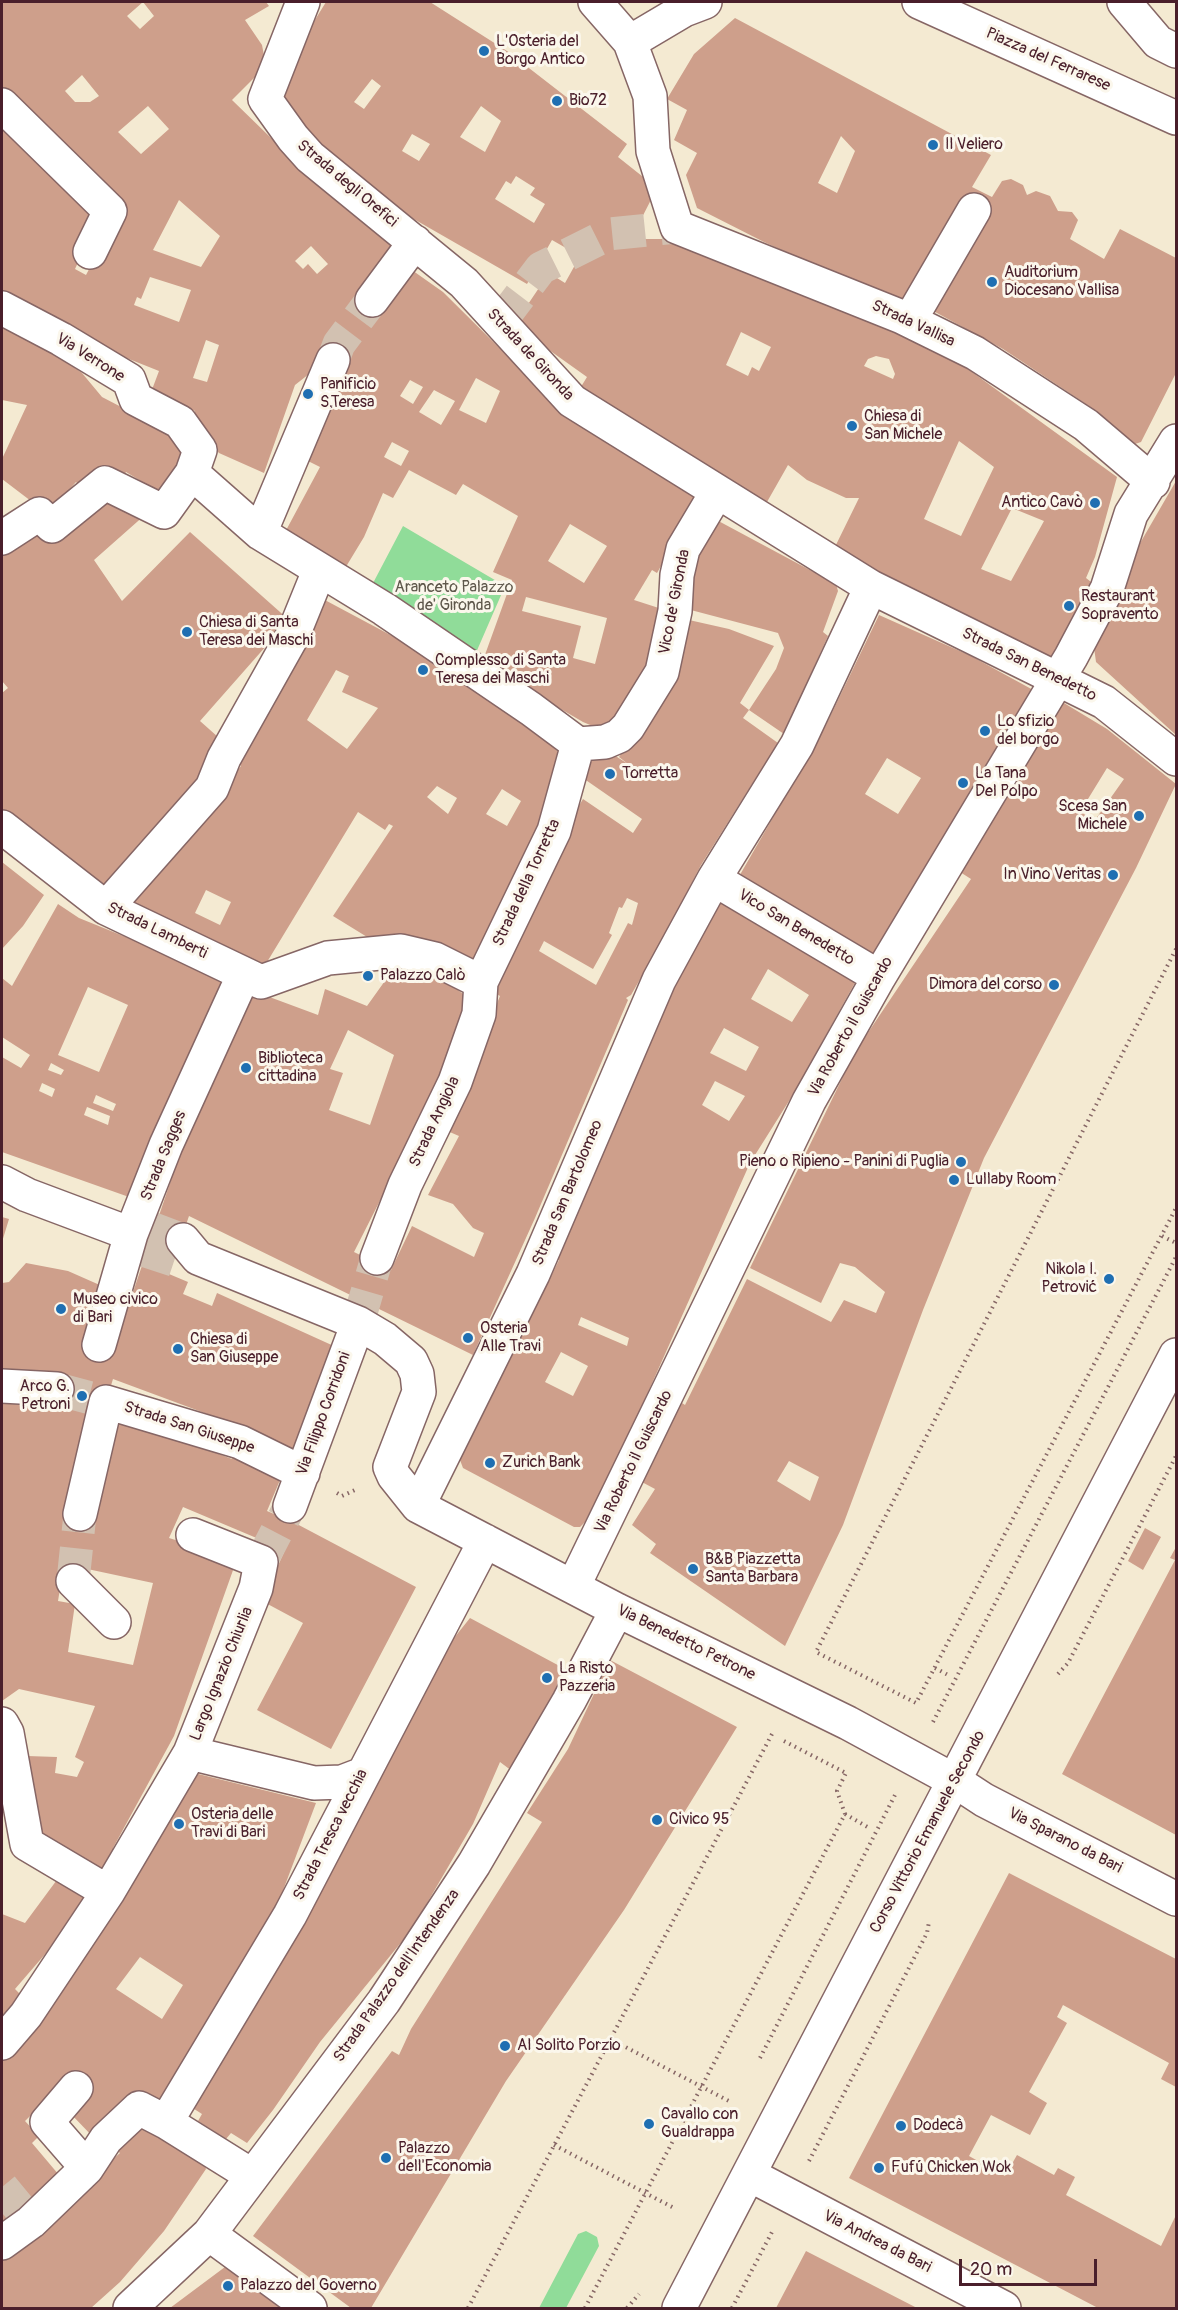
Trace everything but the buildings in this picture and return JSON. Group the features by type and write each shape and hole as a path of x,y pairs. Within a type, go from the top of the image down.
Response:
{"street":[{"path":"595,2 630,42 695,6"},
{"name":"Piazza del Ferrarese","path":"919,2 1176,118"},
{"path":"1124,2 1158,42 1176,51"},
{"name":"Strada degli Orefici","path":"298,14 265,99 292,138 310,157 415,242"},
{"name":"Strada Vallisa","path":"630,42 650,96 653,151 677,227 910,320 975,353 1086,425 1153,482"},
{"path":"2,105 110,211 90,252"},
{"path":"910,320 974,210"},
{"path":"372,300 415,242"},
{"name":"Strada de Gironda","path":"415,242 464,283 572,401 717,492"},
{"name":"Via Verrone","path":"2,308 62,339 129,380 136,399 180,422 200,450 192,473"},
{"path":"260,533 333,360"},
{"path":"1153,482 1176,441"},
{"path":"2,538 39,514 52,526 105,483 164,512 192,473 260,533 384,609 531,709 578,744"},
{"name":"Via Roberto il Guiscardo","path":"573,1587 809,1101 879,977 1058,678 1107,589 1131,514 1153,482"},
{"name":"Strada San Benedetto","path":"717,492 871,587 1104,702 1176,759"},
{"name":"Vico de' Gironda","path":"578,744 605,742 619,736 628,727 662,672 675,611 677,575 683,549 717,492"},
{"path":"106,908 212,788 224,758 293,635 331,578"},
{"path":"714,879 797,745 871,587"},
{"name":"Strada della Torretta","path":"481,982 554,831 578,744"},
{"name":"Strada Lamberti","path":"2,827 106,908 252,978"},
{"name":"Vico San Benedetto","path":"714,879 879,977"},
{"name":"Strada San Bartolomeo","path":"418,1506 534,1274 659,980 714,879"},
{"path":"252,978 328,958 401,951 435,959 481,982"},
{"name":"Strada Sagges","path":"99,1345 142,1237 166,1145 252,978"},
{"name":"Strada Angiola","path":"376,1258 405,1185 455,1082 479,1014 481,982"},
{"path":"2,1182 27,1195 142,1237"},
{"path":"186,1253 358,1323 401,1350 411,1361 417,1374 418,1392 390,1467 394,1476 418,1506"},
{"name":"Via Filippo Corridoni","path":"290,1506 358,1323"},
{"name":"Corso Vittorio Emanuele Secondo","path":"679,2308 1176,1355"},
{"path":"2,1386 57,1389"},
{"name":"Strada San Giuseppe","path":"80,1514 106,1402 240,1442 303,1473"},
{"name":"Via Benedetto Petrone","path":"418,1506 617,1610 807,1702 955,1780"},
{"name":"Largo Ignazio Chiurlia","path":"193,1535 261,1562 256,1588 190,1753 314,1784 342,1782 363,1774"},
{"name":"Strada Tresca vecchia","path":"166,2122 290,1915 484,1541"},
{"path":"73,1581 114,1622"},
{"name":"Strada Palazzo dell'Intendenza","path":"130,2308 209,2234 251,2175 384,2001 467,1874 569,1701 617,1610"},
{"path":"4,1728 27,1844 108,1892"},
{"path":"2,2043 26,2015 108,1892 190,1753"},
{"name":"Via Sparano da Bari","path":"955,1780 984,1800 1176,1899"},
{"path":"76,2088 47,2122 87,2168"},
{"path":"2,2243 31,2222 87,2168 106,2139 139,2108 166,2122 251,2175"},
{"name":"Via Andrea da Bari","path":"750,2175 1004,2308"},
{"path":"209,2234 310,2308"}],"path":[{"path":"1176,949 816,1652 916,1703 1176,1208"},
{"path":"1162,1236 1176,1243"},
{"path":"929,1730 1176,1257"},
{"path":"935,1668 950,1676"},
{"path":"468,2308 772,1734 846,1773"},
{"path":"850,1766 837,1791 844,1814 871,1829"},
{"path":"585,2308 844,1814"},
{"path":"610,2039 729,2101"},
{"path":"554,2145 674,2208"}],"green space":[{"name":"Aranceto Palazzo de' Gironda","path":"403,526 505,586 475,655 372,585"},
{"path":"586,2231 597,2237 599,2246 566,2308 539,2308 578,2234"}],"tunnel":[{"path":"500,322 541,268 609,234 677,227"},
{"path":"333,360 339,344 372,300"},
{"path":"151,1228 183,1240"},
{"path":"143,1250 176,1261"},
{"path":"358,1323 377,1258"},
{"path":"57,1389 106,1402"},
{"path":"261,1562 290,1506"},
{"path":"73,1581 80,1514"},
{"path":"2,2187 31,2222"}],"place":[{"name":"L'Osteria del Borgo Antico","path":"484,51"},
{"name":"Bio72","path":"557,101"},
{"name":"Il Veliero","path":"933,145"},
{"name":"Auditorium Diocesano Vallisa","path":"992,282"},
{"name":"Panificio S.Teresa","path":"308,394"},
{"name":"Chiesa di San Michele","path":"852,426"},
{"name":"Antico Cavò","path":"1095,503"},
{"name":"Restaurant Sopravento","path":"1069,606"},
{"name":"Chiesa di Santa Teresa dei Maschi","path":"187,632"},
{"name":"Complesso di Santa Teresa dei Maschi","path":"423,670"},
{"name":"Lo sfizio del borgo","path":"985,731"},
{"name":"Torretta","path":"610,774"},
{"name":"La Tana Del Polpo","path":"963,783"},
{"name":"Scesa San Michele","path":"1139,816"},
{"name":"In Vino Veritas","path":"1113,875"},
{"name":"Palazzo Calò","path":"368,976"},
{"name":"Dimora del corso","path":"1054,985"},
{"name":"Biblioteca cittadina","path":"246,1068"},
{"name":"Pieno o Ripieno - Panini di Puglia","path":"961,1162"},
{"name":"Lullaby Room","path":"954,1180"},
{"name":"Nikola I. Petrović","path":"1109,1279"},
{"name":"Museo civico di Bari","path":"61,1309"},
{"name":"Osteria Alle Travi","path":"468,1338"},
{"name":"Chiesa di San Giuseppe","path":"178,1349"},
{"name":"Arco G. Petroni","path":"82,1396"},
{"name":"Zurich Bank","path":"490,1463"},
{"name":"B&B Piazzetta Santa Barbara","path":"693,1569"},
{"name":"La Risto Pazzeria","path":"547,1678"},
{"name":"Civico 95","path":"657,1820"},
{"name":"Osteria delle Travi di Bari","path":"179,1824"},
{"name":"Al Solito Porzio","path":"505,2046"},
{"name":"Cavallo con Gualdrappa","path":"649,2124"},
{"name":"Dodecà","path":"901,2126"},
{"name":"Palazzo dell'Economia","path":"386,2158"},
{"name":"Fufú Chicken Wok","path":"879,2168"},
{"name":"Palazzo del Governo","path":"228,2286"}]}
